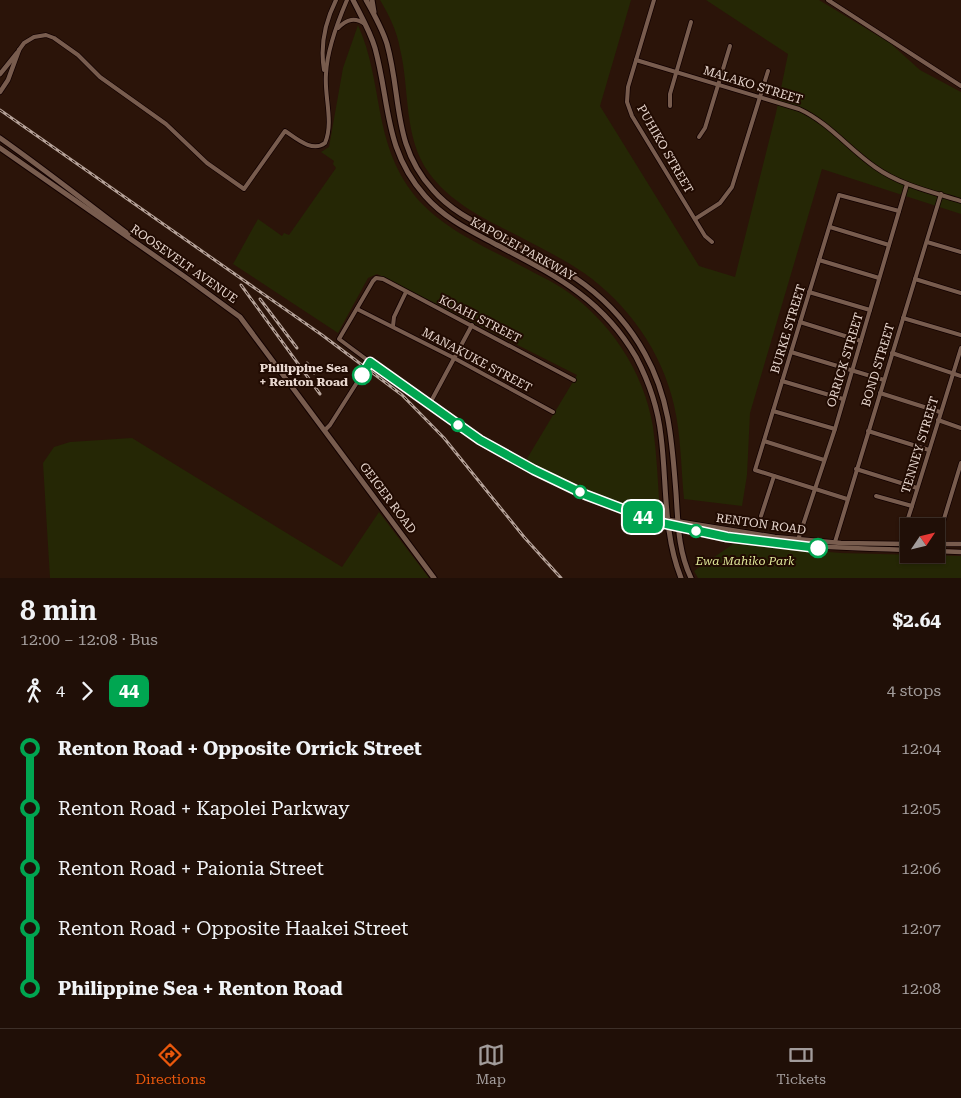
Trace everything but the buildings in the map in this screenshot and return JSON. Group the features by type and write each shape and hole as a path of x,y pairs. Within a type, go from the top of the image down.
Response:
{"main road":[{"name":"KAPOLEI PARKWAY","path":"353,0 366,26 376,54 394,142 405,167 420,190 438,209 459,225 576,289 610,320 632,352 649,385 659,421 668,522 674,560 680,578"},
{"name":"KAPOLEI PARKWAY","path":"366,0 375,15 387,45 404,139 414,163 428,184 445,202 465,217 557,265 588,286 616,312 644,352 662,392 670,424 681,549 691,578"},
{"path":"372,0 375,15"},
{"path":"0,140 50,174 160,259"},
{"name":"ROOSEVELT AVENUE","path":"0,148 240,317 325,430"},
{"name":"GEIGER ROAD","path":"325,430 434,578"}],"street":[{"path":"0,74 28,40 38,36 49,36 56,39 78,55 100,77 166,124 207,163 244,189 285,130 312,146 319,147 325,143 328,120 326,76 322,53 328,19 336,0"},
{"path":"326,76 328,55 347,0"},
{"name":"PUHIKO STREET","path":"654,0 627,92 630,112 705,236 712,242"},
{"path":"828,0 960,85"},
{"path":"337,30 344,22 352,20 360,21 366,26"},
{"path":"670,106 670,97 676,72 691,22"},
{"path":"699,137 705,128 730,46"},
{"path":"0,92 6,83 19,50"},
{"name":"MALAKO STREET","path":"636,60 793,107 809,114 875,168 907,184 961,201"},
{"path":"695,219 720,203 730,191 768,71"},
{"name":"ORRICK STREET","path":"798,540 835,429 907,184"},
{"name":"BOND STREET","path":"835,542 941,194"},
{"name":"BURKE STREET","path":"774,476 755,470 840,195 899,211"},
{"path":"830,227 889,245"},
{"path":"927,242 961,252"},
{"path":"819,260 880,278"},
{"name":"KOAHI STREET","path":"357,309 373,281 376,278 382,279 574,380"},
{"path":"915,280 961,293"},
{"path":"392,326 394,317 406,292"},
{"path":"810,292 870,310"},
{"name":"RENTON ROAD","path":"357,309 339,339 480,440 534,470 586,495 642,516 678,524 695,531 721,536 797,546 861,550 900,550"},
{"name":"MANAKUKE STREET","path":"357,309 454,358 552,412"},
{"path":"903,318 961,335"},
{"path":"800,322 861,341"},
{"path":"429,405 472,325"},
{"name":"TENNEY STREET","path":"909,518 961,348"},
{"path":"791,352 884,380"},
{"path":"892,353 961,376"},
{"path":"325,430 370,362"},
{"path":"782,381 844,399"},
{"path":"880,393 940,412"},
{"path":"773,411 835,429"},
{"path":"938,420 961,428"},
{"path":"868,431 929,450"},
{"path":"764,441 824,460"},
{"path":"944,518 961,464"},
{"path":"856,469 917,488"},
{"path":"761,516 774,476 847,499"},
{"path":"876,496 912,506"},
{"name":"RENTON ROAD","path":"678,524 695,524 798,540 900,544"},
{"path":"721,536 722,529"},
{"path":"945,544 961,544"},
{"path":"945,551 961,552"}],"green space":[{"path":"380,0 631,0 600,106 699,266 735,277 776,113 788,54 706,0 819,0 890,43 920,70 961,92 961,214 822,169 750,413 747,475 742,506 684,499 678,428 668,385 652,348 629,314 615,299 600,285 570,264 485,219 461,204 449,195 429,173 421,159 411,129 403,65 397,36"},
{"path":"358,25 372,69 385,134 392,155 401,176 415,196 436,217 460,233 562,288 595,315 622,348 642,386 653,427 660,514 651,514 628,507 525,462 577,375 377,274 368,278 338,333 233,264 258,219 282,236 284,233 289,235 336,168 333,164 334,161 321,152 329,147 343,68"},
{"path":"132,438 342,567 379,512 429,578 50,578 43,463 54,447 70,442"},
{"name":"Ewa Mahiko Park","path":"733,544 841,553 900,554 900,563 945,563 945,556 961,556 961,578 698,578 694,571"}],"railway":[{"path":"0,110 322,335 402,395 444,438 524,537 561,578"},
{"path":"241,285 320,394"},
{"path":"260,299 297,348"},
{"path":"307,363 314,373"}],"bus line":[{"name":"44","path":"362,375 370,362 480,440 534,470 586,495 657,522 727,537 818,548"}],"place":[{"name":"Philippine Sea + Renton Road","path":"362,375"}]}
